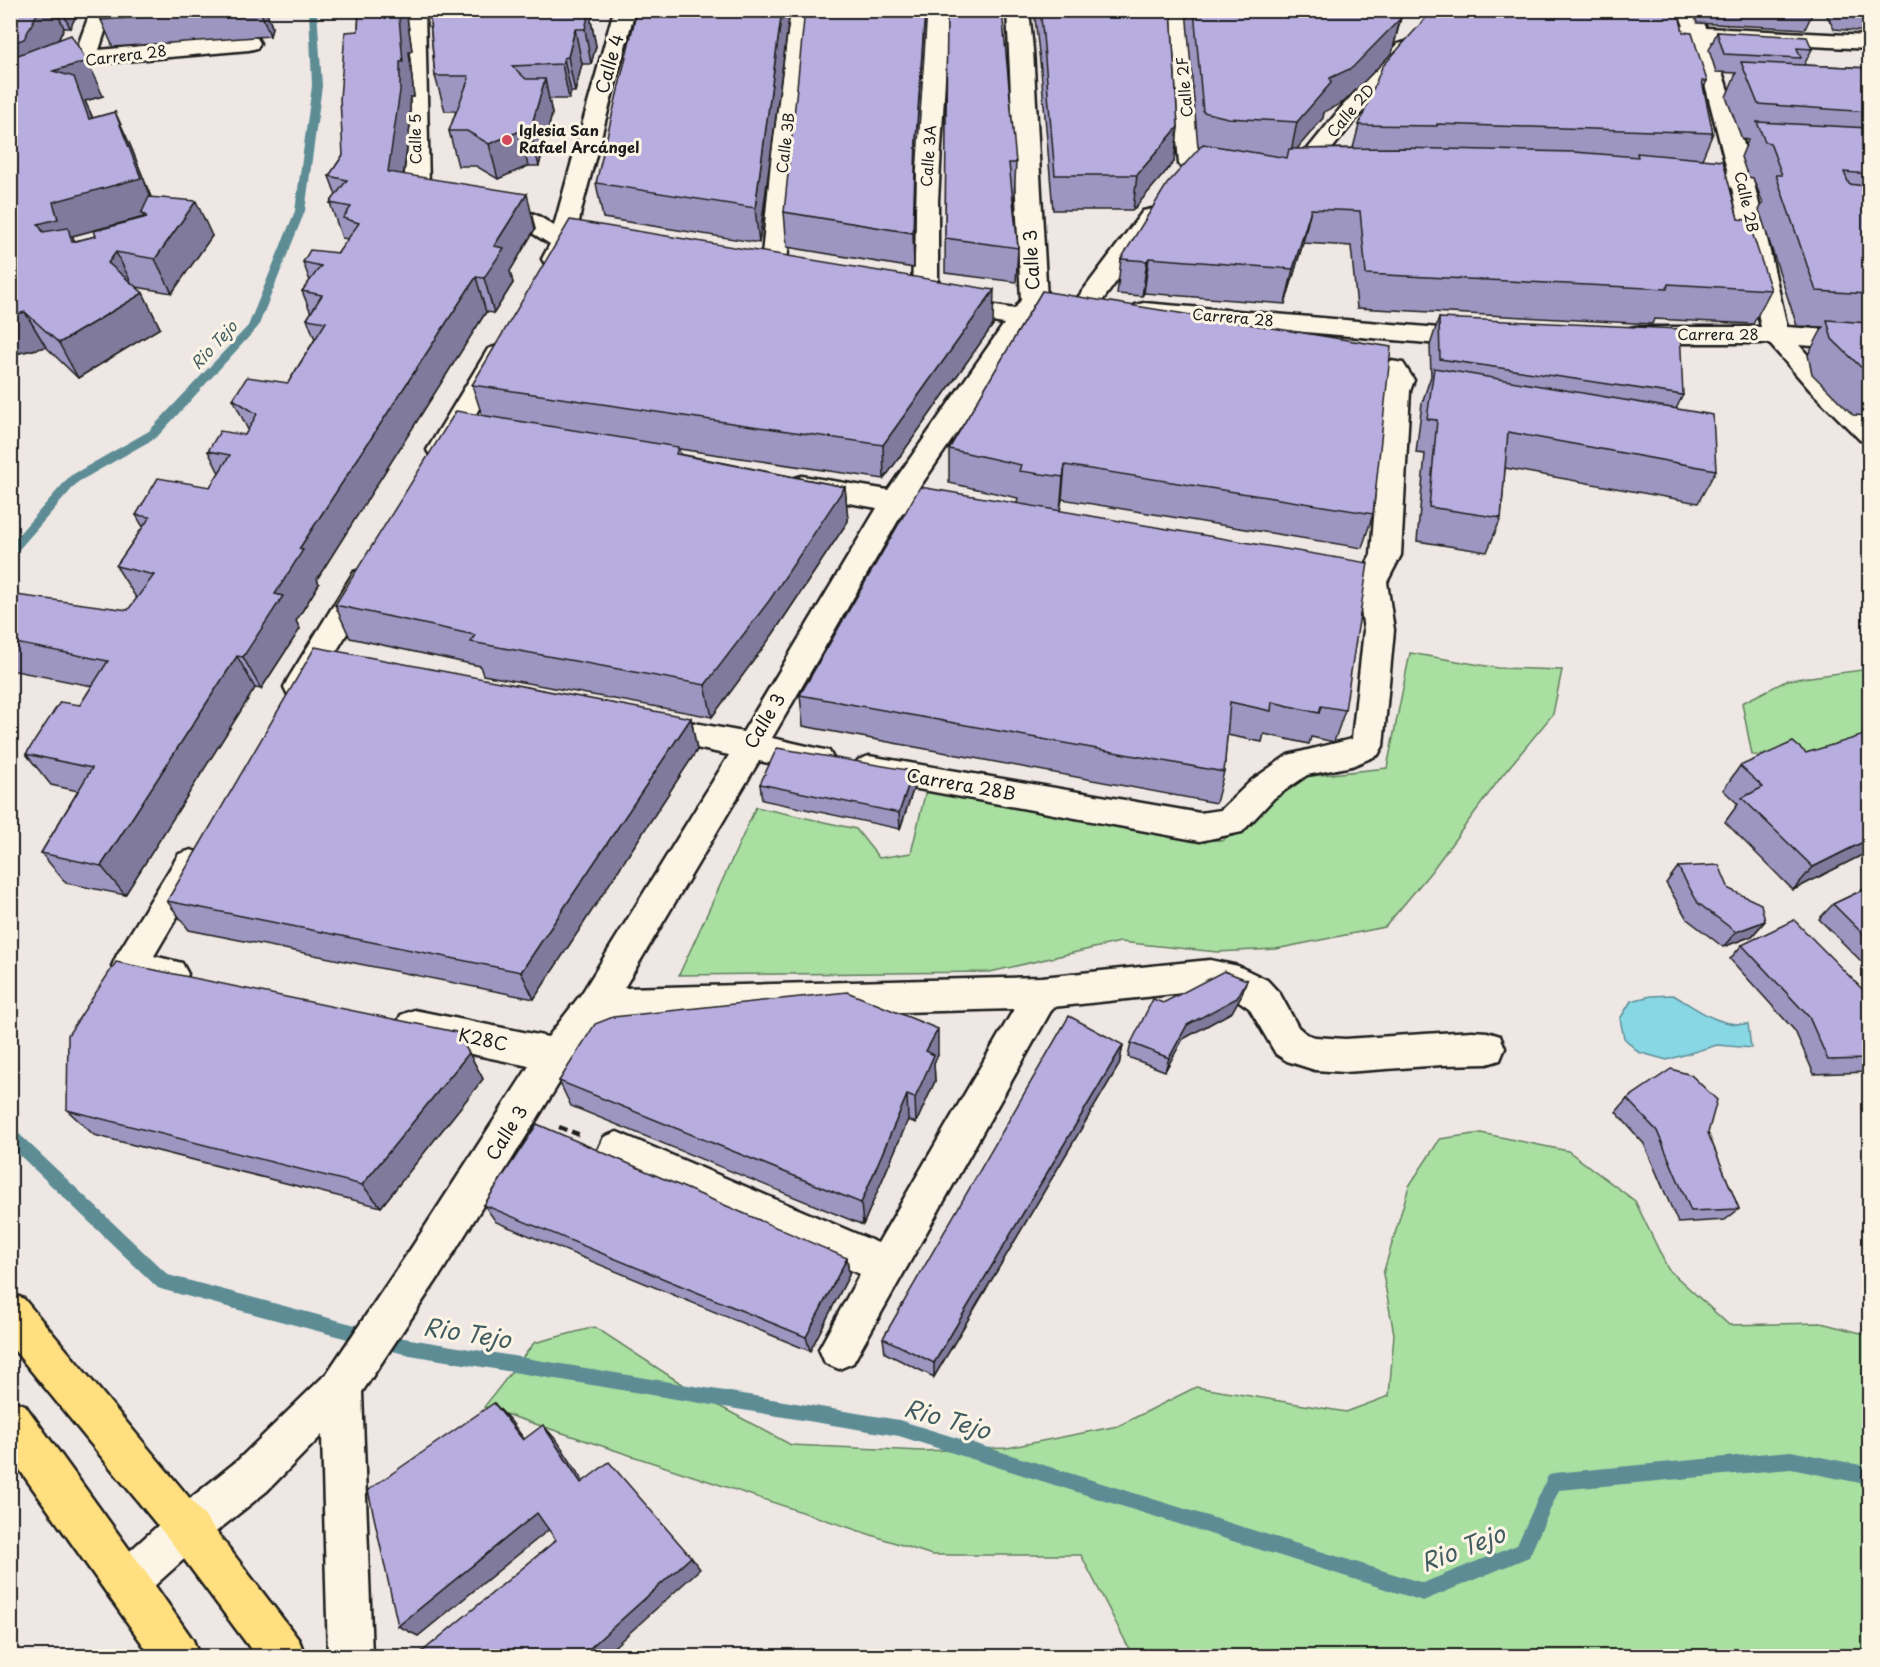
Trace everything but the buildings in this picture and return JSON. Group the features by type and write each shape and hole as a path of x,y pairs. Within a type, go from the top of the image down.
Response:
{"main road":[{"path":"10,1313 187,1528 283,1656"},
{"path":"10,1420 127,1582 177,1656"}],"street":[{"path":"85,58 102,10"},
{"name":"Calle 5","path":"414,10 417,186 420,194 428,198 460,205"},
{"name":"Calle 4","path":"540,282 565,232 625,10"},
{"name":"Calle 3B","path":"774,266 802,10"},
{"name":"Calle 3A","path":"914,290 926,200 938,10"},
{"name":"Calle 3","path":"127,1582 187,1528 252,1476 347,1379 426,1261 556,1055 595,1004 750,748 895,501 1027,310 1022,50 1018,10"},
{"name":"Calle 2F","path":"1101,313 1186,178 1178,10"},
{"path":"1626,31 1693,22 1869,43"},
{"name":"Calle 2B","path":"1693,22 1728,85 1742,181 1776,335 1819,384 1869,433"},
{"name":"Calle 2D","path":"1326,172 1291,170 1348,114 1418,35"},
{"name":"Carrera 28","path":"10,93 29,88 85,58 249,42"},
{"path":"1659,179 1742,181"},
{"path":"514,216 565,232 617,241"},
{"name":"Carrera 28","path":"914,290 1027,310 1439,336 1497,336"},
{"path":"429,471 465,432 511,331"},
{"name":"Carrera 28","path":"1613,335 1776,335 1869,342"},
{"name":"Carrera 28B","path":"622,721 750,748 1200,827 1217,826 1230,822 1263,789 1299,764 1352,753 1367,746 1379,630 1360,580 1386,555 1405,386 1394,369 1324,360"},
{"path":"779,482 941,509"},
{"path":"288,705 331,658 380,553"},
{"path":"198,980 129,966 202,846"},
{"path":"595,1004 1042,993 1210,975 1232,977 1250,986 1272,1012 1279,1032 1292,1046 1311,1053 1344,1056 1487,1048"},
{"path":"839,1349 1042,993"},
{"name":"K28C","path":"383,1019 556,1055"},
{"path":"617,1150 886,1266"},
{"path":"347,1379 350,1656"}],"path":[{"path":"520,1112 617,1150"}],"green space":[{"path":"1410,653 1498,668 1562,670 1553,714 1501,777 1430,873 1385,927 1276,949 1217,952 1120,942 990,972 679,975 756,807 856,829 879,858 911,853 926,790 1222,841 1293,778 1387,768"},
{"path":"1869,669 1869,749 1820,756 1752,755 1742,703 1788,680"},
{"path":"1481,1133 1568,1151 1635,1201 1668,1269 1729,1325 1821,1323 1869,1335 1869,1656 1133,1656 1081,1555 932,1555 484,1407 534,1343 595,1327 697,1394 791,1445 922,1451 1007,1448 1118,1426 1196,1387 1346,1412 1389,1396 1394,1334 1383,1274 1409,1186 1440,1139"}],"water":[{"path":"1673,995 1717,1020 1748,1024 1751,1048 1717,1045 1667,1060 1638,1052 1624,1038 1620,1019 1631,1001 1651,996"}],"waterway":[{"name":"Rio Tejo","path":"10,552 74,479 153,434 253,327 300,211 317,86 313,10"},
{"name":"Rio Tejo","path":"10,1135 164,1282 404,1346 899,1428 1423,1592 1523,1551 1554,1482 1791,1460 1870,1476"}],"place":[{"name":"Iglesia San Rafael Arcángel","path":"507,140"}]}
